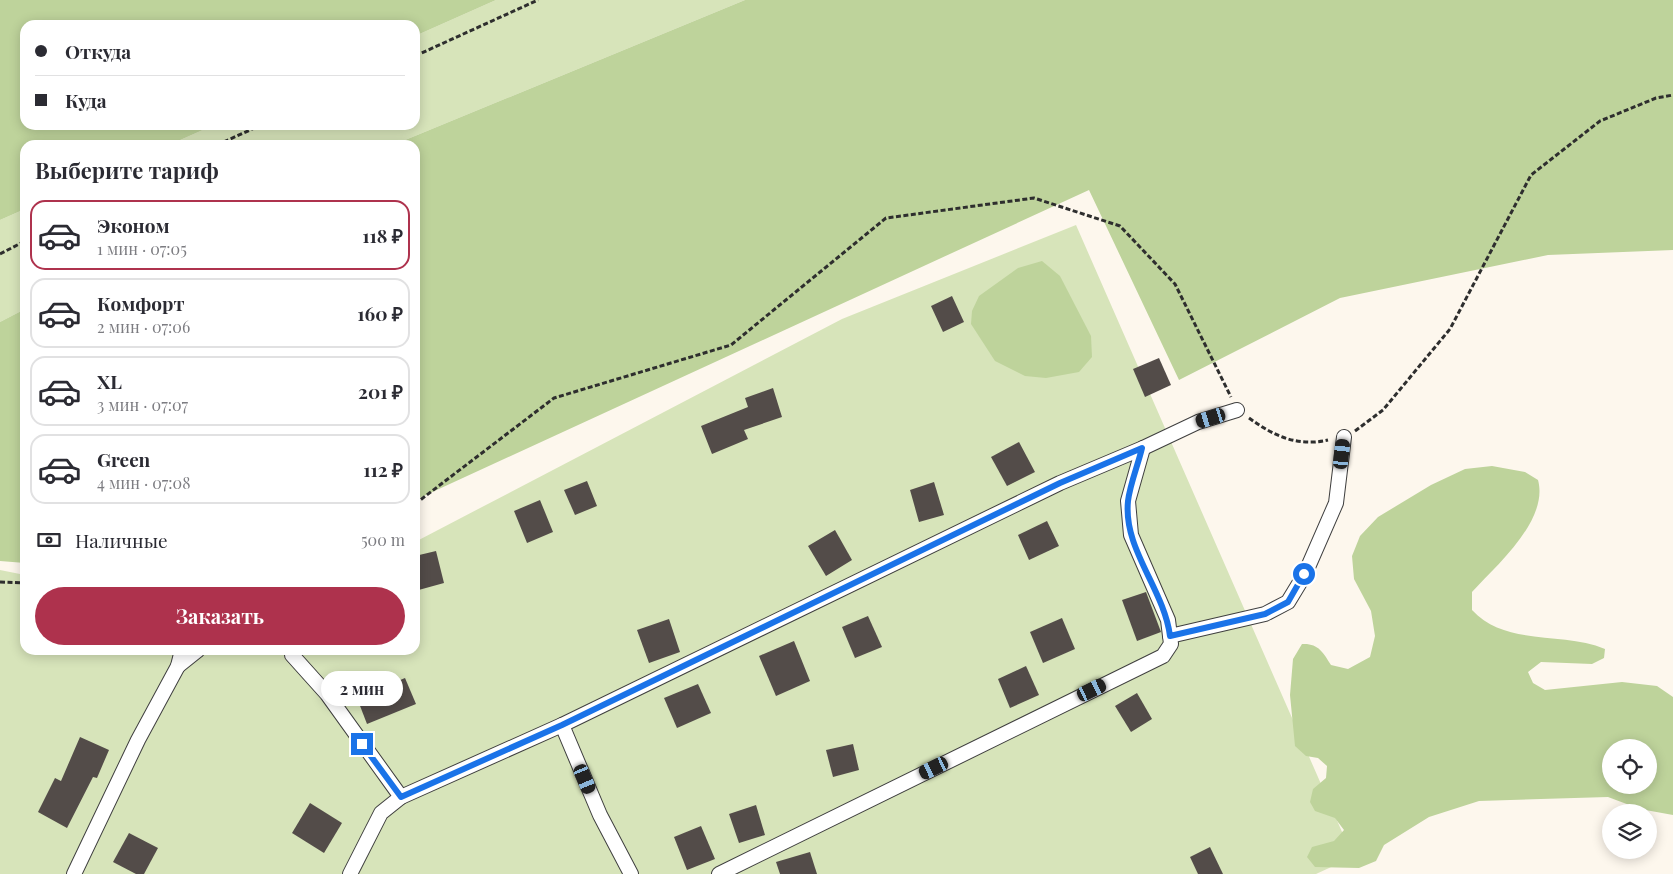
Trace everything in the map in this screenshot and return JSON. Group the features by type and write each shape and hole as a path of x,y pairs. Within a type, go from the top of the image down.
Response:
{"street":[{"path":"350,874 382,813 401,797 562,725 1060,483 1198,422 1237,410"},
{"path":"1170,636 1265,614 1288,602 1304,574 1336,503 1344,437"},
{"path":"719,874 1163,656 1170,644 1168,620 1131,535 1128,501 1142,448"},
{"path":"74,874 138,740 178,666 181,655"},
{"path":"178,666 192,655"},
{"path":"292,655 328,694 401,797"},
{"path":"562,725 600,814 631,874"}],"path":[{"path":"420,54 538,0"},
{"path":"420,500 554,398 731,345 886,218 1034,198 1120,226 1169,276 1176,284 1237,410 1273,435 1312,444 1349,436 1383,410 1450,329 1531,175 1600,121 1656,98 1673,95"},
{"path":"228,140 250,130"},
{"path":"0,254 20,244"},
{"path":"0,582 20,583"}],"green space":[{"path":"0,0 496,0 420,34 420,20 20,20 20,130 203,130 180,140 20,140 20,211 0,220"},
{"path":"496,0 745,0 405,140 180,140 203,130 420,130 420,34"},
{"path":"745,0 1673,0 1673,250 1548,255 1340,298 1179,380 1089,190 420,498 420,140 405,140"},
{"path":"20,211 20,312 0,322 0,220"},
{"path":"1076,225 1353,857 1316,874 0,874 0,570 20,574 20,655 420,655 420,539 842,319"},
{"path":"1042,261 1060,276 1091,336 1092,357 1079,372 1046,378 1025,376 995,361 971,324 972,311 979,296 1018,268"},
{"path":"20,312 20,563 0,561 0,322"},
{"path":"1492,466 1525,472 1538,480 1539,495 1536,511 1529,526 1507,555 1472,592 1472,610 1486,622 1518,634 1589,644 1605,649 1604,658 1592,664 1541,662 1528,672 1533,683 1545,690 1622,682 1657,686 1673,697 1673,815 1657,812 1657,804 1627,804 1608,797 1479,801 1429,817 1384,845 1376,861 1359,868 1315,867 1307,857 1312,847 1334,841 1344,830 1335,818 1315,811 1310,802 1313,789 1326,778 1327,766 1318,758 1306,756 1295,746 1290,695 1293,659 1302,644 1312,645 1323,652 1331,665 1348,669 1370,657 1375,636 1371,611 1354,579 1352,556 1360,536 1378,517 1431,485 1465,469"}],"building":[{"path":"952,296 964,322 943,332 931,306"},
{"path":"1159,358 1171,385 1145,397 1133,369"},
{"path":"773,388 782,417 744,430 748,439 712,454 701,426 748,407 745,398"},
{"path":"1019,442 1035,472 1007,486 991,457"},
{"path":"587,481 597,506 575,515 564,490"},
{"path":"934,482 944,515 919,522 910,490"},
{"path":"540,500 553,532 527,543 514,511"},
{"path":"1047,521 1059,546 1029,560 1018,535"},
{"path":"835,530 852,560 826,576 808,546"},
{"path":"436,551 444,583 420,590 420,555"},
{"path":"1146,592 1161,632 1137,641 1122,600"},
{"path":"868,616 882,647 855,658 842,627"},
{"path":"1062,618 1075,649 1043,663 1030,632"},
{"path":"669,619 680,652 649,663 637,630"},
{"path":"794,641 810,681 776,696 759,656"},
{"path":"1026,666 1039,695 1010,708 998,679"},
{"path":"405,678 416,704 367,724 357,698"},
{"path":"698,684 711,713 677,728 664,698"},
{"path":"1137,693 1152,719 1131,732 1115,706"},
{"path":"80,737 109,750 97,778 93,777 67,828 38,812 55,778 61,781"},
{"path":"853,744 859,770 833,777 826,750"},
{"path":"310,803 342,823 324,853 292,833"},
{"path":"756,805 765,835 739,843 729,814"},
{"path":"701,826 715,859 687,870 674,837"},
{"path":"129,833 158,848 144,874 136,874 113,862"},
{"path":"1210,847 1223,874 1198,874 1190,857"},
{"path":"810,852 817,874 780,874 776,862"}],"route":[{"path":"362,744 401,797 562,725 1060,483 1142,448 1128,501 1131,535 1168,620 1170,636 1265,614 1288,602 1304,574"}]}
